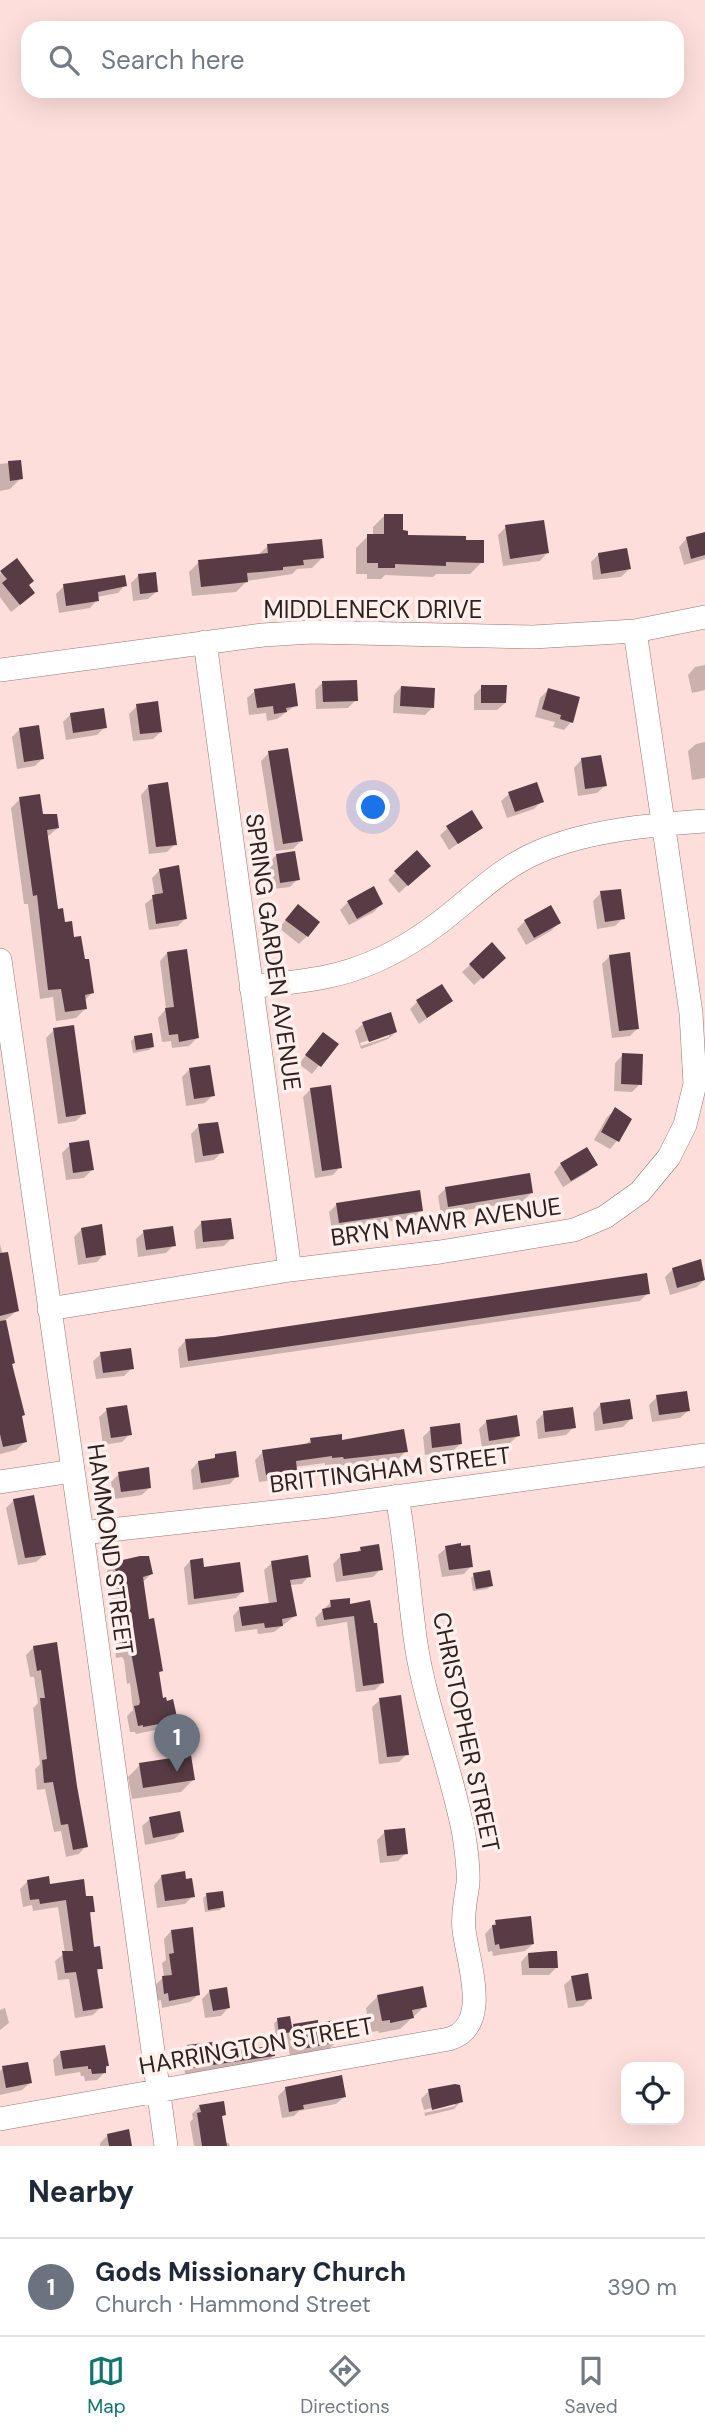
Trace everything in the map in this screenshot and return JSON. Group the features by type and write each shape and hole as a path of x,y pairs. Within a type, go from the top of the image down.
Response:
{"street":[{"name":"MIDDLENECK DRIVE","path":"0,670 205,642 312,632 533,637 635,631 705,617"},
{"name":"BRYN MAWR AVENUE","path":"49,1310 290,1270 440,1252 574,1230 605,1217 640,1192 669,1157 685,1125 695,1084 691,1013 635,631"},
{"name":"SPRING GARDEN AVENUE","path":"205,642 290,1270"},
{"path":"251,987 325,978 377,961 439,923 472,893 518,861 566,840 664,824 705,821"},
{"name":"HAMMOND STREET","path":"0,960 166,2146"},
{"name":"BRITTINGHAM STREET","path":"82,1533 329,1506 705,1455"},
{"path":"0,1482 73,1471"},
{"name":"CHRISTOPHER STREET","path":"397,1496 411,1586 416,1645 428,1700 449,1769 466,1851 468,1882 463,1920 471,1979"},
{"name":"HARRINGTON STREET","path":"0,2119 457,2037 471,2022 475,2008 471,1979"}],"building":[{"path":"21,460 23,479 10,481 8,461"},
{"path":"384,514 403,514 403,530 408,531 408,535 466,536 466,540 484,540 484,563 446,562 446,566 395,564 395,568 378,568 378,563 367,563 367,534 384,534"},
{"path":"544,520 549,553 510,559 505,525"},
{"path":"705,532 705,555 691,559 686,537"},
{"path":"322,539 324,558 303,560 304,565 283,567 283,570 247,573 248,582 201,587 198,560 268,553 267,544"},
{"path":"627,548 631,569 601,574 598,553"},
{"path":"17,558 34,581 29,585 35,593 20,605 2,583 7,579 0,571"},
{"path":"156,572 158,592 140,594 138,574"},
{"path":"125,575 127,586 98,592 99,601 66,606 63,584"},
{"path":"357,680 358,701 323,702 322,681"},
{"path":"295,683 298,706 286,708 287,712 274,714 273,706 257,708 254,689"},
{"path":"481,685 507,685 506,703 481,703"},
{"path":"401,686 435,688 434,708 400,706"},
{"path":"548,688 580,697 573,723 560,719 561,715 542,709"},
{"path":"158,701 162,732 140,734 136,704"},
{"path":"104,708 107,728 73,733 70,713"},
{"path":"39,725 44,759 24,762 19,728"},
{"path":"288,748 303,841 283,844 268,751"},
{"path":"601,755 607,786 585,789 581,758"},
{"path":"168,782 177,845 156,847 148,785"},
{"path":"537,782 544,802 515,812 508,792"},
{"path":"40,794 43,814 57,814 59,828 47,830 58,909 63,908 65,922 72,921 74,937 81,936 85,959 89,959 94,993 85,995 87,1009 65,1012 61,989 48,990 37,895 33,896 19,797"},
{"path":"472,810 483,828 458,844 446,826"},
{"path":"417,850 431,866 408,886 394,871"},
{"path":"295,851 300,880 280,883 276,854"},
{"path":"179,865 187,919 156,924 152,895 163,893 159,869"},
{"path":"374,886 383,904 357,919 347,901"},
{"path":"621,889 625,919 605,922 600,891"},
{"path":"298,904 320,922 308,937 285,920"},
{"path":"551,905 561,923 534,938 524,920"},
{"path":"492,942 506,958 483,979 469,964"},
{"path":"187,949 199,1038 179,1042 178,1034 169,1035 165,1008 174,1007 167,952"},
{"path":"630,952 639,1029 619,1031 609,955"},
{"path":"442,984 453,1001 427,1018 416,1000"},
{"path":"391,1012 397,1032 369,1042 362,1022"},
{"path":"74,1025 86,1114 66,1117 53,1028"},
{"path":"323,1032 339,1044 321,1067 305,1055"},
{"path":"152,1033 154,1047 136,1050 134,1036"},
{"path":"622,1053 643,1054 642,1085 621,1084"},
{"path":"210,1065 215,1096 194,1099 189,1068"},
{"path":"331,1085 342,1168 322,1171 310,1088"},
{"path":"615,1107 632,1119 619,1142 601,1132"},
{"path":"218,1122 224,1153 203,1156 198,1124"},
{"path":"89,1140 94,1170 73,1173 69,1143"},
{"path":"587,1147 598,1165 571,1181 560,1163"},
{"path":"530,1173 533,1193 448,1207 445,1187"},
{"path":"420,1190 423,1211 339,1223 336,1203"},
{"path":"231,1218 234,1239 203,1242 201,1221"},
{"path":"102,1224 106,1255 86,1258 81,1228"},
{"path":"173,1226 176,1246 146,1250 143,1230"},
{"path":"8,1252 19,1311 0,1316 0,1253"},
{"path":"701,1259 705,1280 677,1288 672,1268"},
{"path":"647,1273 650,1294 188,1361 185,1339 215,1337"},
{"path":"6,1320 15,1363 12,1364 25,1415 22,1416 27,1442 3,1447 0,1434 0,1321"},
{"path":"131,1348 134,1369 103,1373 100,1352"},
{"path":"687,1391 690,1411 659,1415 656,1395"},
{"path":"630,1399 633,1419 603,1424 600,1403"},
{"path":"127,1405 132,1435 111,1438 106,1408"},
{"path":"573,1407 576,1428 545,1432 543,1411"},
{"path":"517,1415 520,1436 489,1441 486,1420"},
{"path":"460,1423 462,1444 432,1448 430,1427"},
{"path":"404,1429 408,1452 344,1459 332,1456 296,1461 297,1470 266,1475 262,1450 311,1443 310,1438 342,1434 342,1440"},
{"path":"236,1451 239,1477 201,1483 198,1461 215,1458 215,1454"},
{"path":"149,1467 151,1488 121,1492 118,1472"},
{"path":"34,1495 46,1555 25,1558 13,1499"},
{"path":"461,1543 461,1546 470,1545 473,1567 449,1570 445,1546"},
{"path":"379,1544 383,1570 343,1576 340,1554 361,1551 360,1547"},
{"path":"308,1555 311,1577 290,1580 297,1616 282,1619 283,1626 265,1628 264,1623 242,1626 239,1607 277,1602 271,1561"},
{"path":"149,1556 153,1574 143,1577 149,1619 154,1618 163,1671 159,1672 163,1698 166,1697 167,1701 173,1699 177,1717 169,1718 170,1722 143,1727 138,1726 134,1706 140,1702 131,1652 123,1651 121,1604 114,1562"},
{"path":"203,1558 204,1567 240,1562 244,1592 194,1599 190,1560"},
{"path":"490,1570 493,1586 476,1589 473,1573"},
{"path":"350,1598 350,1604 370,1600 374,1623 377,1623 384,1683 363,1686 354,1616 324,1620 322,1609 331,1607 330,1600"},
{"path":"57,1642 88,1847 73,1850 68,1824 61,1825 53,1782 44,1783 42,1760 47,1759 40,1698 45,1698 41,1670 37,1671 33,1646"},
{"path":"401,1695 409,1755 387,1757 379,1698"},
{"path":"191,1755 195,1780 143,1788 139,1763"},
{"path":"180,1811 184,1832 153,1838 149,1817"},
{"path":"405,1828 408,1854 387,1856 384,1830"},
{"path":"185,1871 186,1879 192,1878 195,1897 165,1901 161,1875"},
{"path":"49,1876 50,1884 84,1879 86,1896 93,1896 95,1912 90,1912 94,1947 100,1946 103,1969 97,1969 103,2008 83,2011 76,1972 65,1973 62,1951 73,1951 66,1900 40,1904 39,1899 30,1900 27,1880"},
{"path":"223,1891 225,1907 208,1910 206,1893"},
{"path":"531,1916 534,1944 500,1949 499,1944 495,1945 492,1925 496,1925 495,1920"},
{"path":"193,1927 200,1995 169,2001 168,1993 164,1994 162,1976 172,1975 169,1954 174,1953 171,1930"},
{"path":"557,1951 558,1968 529,1968 528,1953"},
{"path":"588,1973 592,1999 576,2001 571,1976"},
{"path":"423,1986 427,2007 412,2010 414,2018 390,2023 390,2020 382,2021 377,1995"},
{"path":"227,1987 230,2008 213,2011 209,1990"},
{"path":"290,2016 293,2032 279,2034 277,2018"},
{"path":"318,2020 318,2023 335,2020 339,2042 297,2050 293,2024"},
{"path":"213,2042 214,2052 274,2046 275,2056 191,2068 187,2045"},
{"path":"105,2045 109,2066 106,2066 106,2073 92,2074 88,2066 63,2069 60,2051"},
{"path":"28,2062 32,2083 6,2088 2,2066"},
{"path":"342,2075 346,2097 303,2105 304,2109 289,2112 285,2087"},
{"path":"460,2085 463,2102 432,2110 428,2089"},
{"path":"224,2101 226,2115 222,2116 227,2146 202,2146 197,2113 201,2112 199,2105"},
{"path":"129,2129 132,2146 109,2146 107,2134"}],"place":[{"name":"Gods Missionary Church","path":"177,1772"}]}
